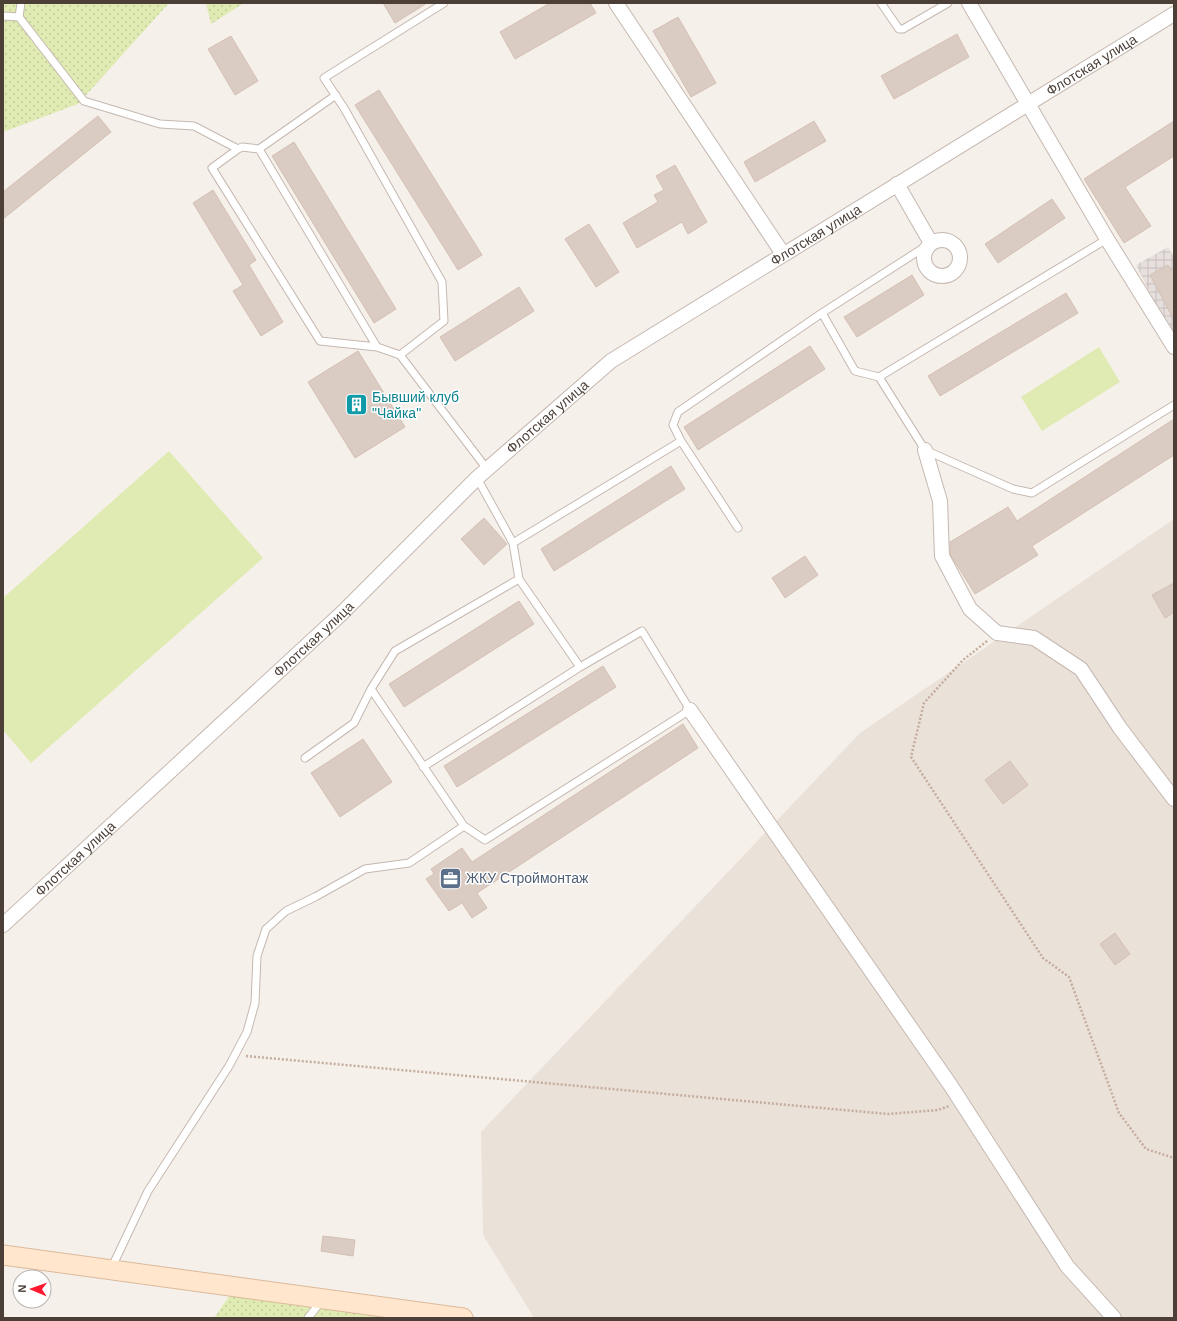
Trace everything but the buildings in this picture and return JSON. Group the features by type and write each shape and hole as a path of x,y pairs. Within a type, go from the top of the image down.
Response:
{"street":[{"path":"616,3 783,254"},
{"path":"969,3 1107,239 1174,347"},
{"name":"Флотская улица","path":"3,925 341,614 482,473 611,361 1174,14"},
{"path":"897,184 931,243"},
{"path":"925,450 940,501 942,556 970,609 997,633 1034,638 1081,668 1120,728 1174,799"},
{"path":"690,710 961,1102 1067,1266 1114,1318"},
{"path":"3,1255 463,1318"}],"lane":[{"path":"21,3 19,17 84,101 160,124 194,126 238,149"},
{"path":"400,355 444,321 442,282 336,95 324,78 444,3"},
{"path":"881,3 894,24 899,29 903,30 948,3"},
{"path":"3,16 19,17"},
{"path":"336,95 259,149 242,147 212,168 320,341 377,347 400,355 482,473 513,544 519,580 580,667"},
{"path":"259,149 377,347"},
{"path":"879,377 1107,239"},
{"path":"738,528 681,441 673,425 678,412 822,313 931,243"},
{"path":"822,313 855,370 879,377 925,450 1013,489 1032,493 1174,404"},
{"path":"513,544 681,441"},
{"path":"305,758 354,723 371,689 395,651 519,580"},
{"path":"371,689 423,767 464,826 485,840 690,710 642,631 580,667 423,767"},
{"path":"111,1270 148,1191 235,1055 247,1032 255,1003 257,956 266,929 286,911 315,897 365,869 409,863 464,826"},
{"path":"308,1318 323,1298"}],"path":[{"path":"997,633 963,660 924,703 911,757 1043,958 1069,977 1119,1113 1146,1149 1174,1158"},
{"path":"235,1055 888,1114 938,1110 961,1102"}],"shaded area":[{"path":"1168,247 1174,257 1174,341 1136,265"},
{"path":"1174,519 1174,1318 534,1318 483,1235 481,1132 860,733"}],"green space":[{"path":"3,3 169,3 78,104 3,132"},
{"path":"206,3 244,3 211,24"},
{"path":"1099,347 1120,382 1042,431 1021,397"},
{"path":"169,451 263,558 31,763 3,730 3,598"},
{"path":"232,1292 393,1318 214,1318"}],"place":[{"name":"Бывший клуб \"Чайка\"","path":"357,405"},
{"name":"ЖКУ Строймонтаж","path":"451,878"}]}
